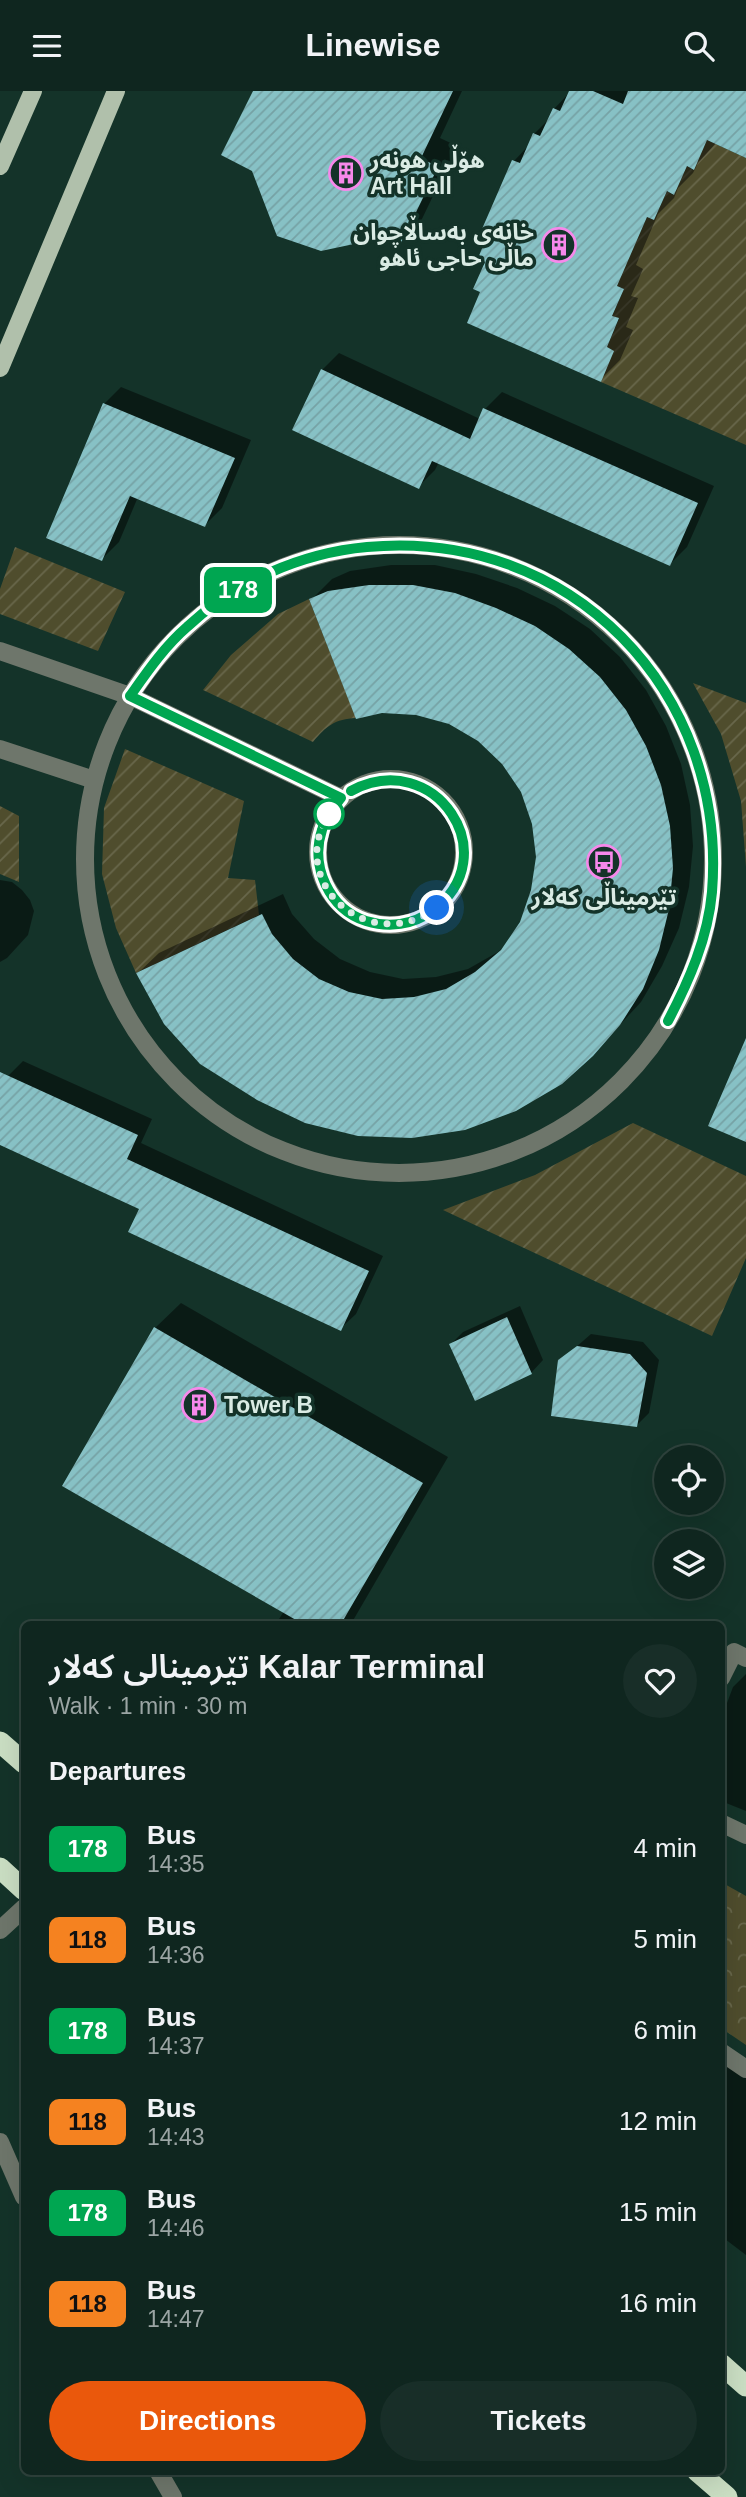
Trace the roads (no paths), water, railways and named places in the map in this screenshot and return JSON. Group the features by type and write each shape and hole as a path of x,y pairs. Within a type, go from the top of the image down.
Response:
{"highway":[{"path":"0,1742 21,1760"},
{"path":"0,1868 21,1887"},
{"path":"725,2368 746,2386"},
{"path":"702,2475 727,2497"}],"main road":[{"path":"0,166 33,91"},
{"path":"0,368 116,91"}],"street":[{"path":"391,545 425,546 480,555 523,569 562,590 599,616 632,646 659,682 682,720 698,762 710,806 712,895 703,939 688,981 668,1021 642,1058 611,1090 576,1118 537,1141 495,1158 452,1169 407,1173 362,1171 318,1163 286,1152 235,1128 199,1103 159,1063 139,1037 116,998 99,957 88,913 84,869 85,824 94,780 109,737 130,696 156,659 187,627 232,593 261,577 303,560 347,549 391,545"},
{"path":"0,651 130,696 341,798"},
{"path":"0,749 94,780"},
{"path":"386,779 421,786 441,800 455,820 463,842 462,867 453,890 446,899 417,920 394,925 359,918 340,904 326,886 318,863 318,851 319,839 327,817 341,798 362,785 386,779"},
{"path":"725,1670 734,1652 746,1658"},
{"path":"725,1825 746,1835"},
{"path":"0,1930 21,1911"},
{"path":"725,2055 746,2069"},
{"path":"0,2142 21,2190"},
{"path":"160,2475 173,2497"}],"place":[{"name":"هۆڵی هونەر Art Hall","path":"346,173"},
{"name":"خانەی بەساڵاچوان ماڵی حاجی ئاهو","path":"559,245"},
{"name":"تێرمیناڵی کەلار","path":"604,862"},
{"name":"Tower B","path":"199,1405"}]}
